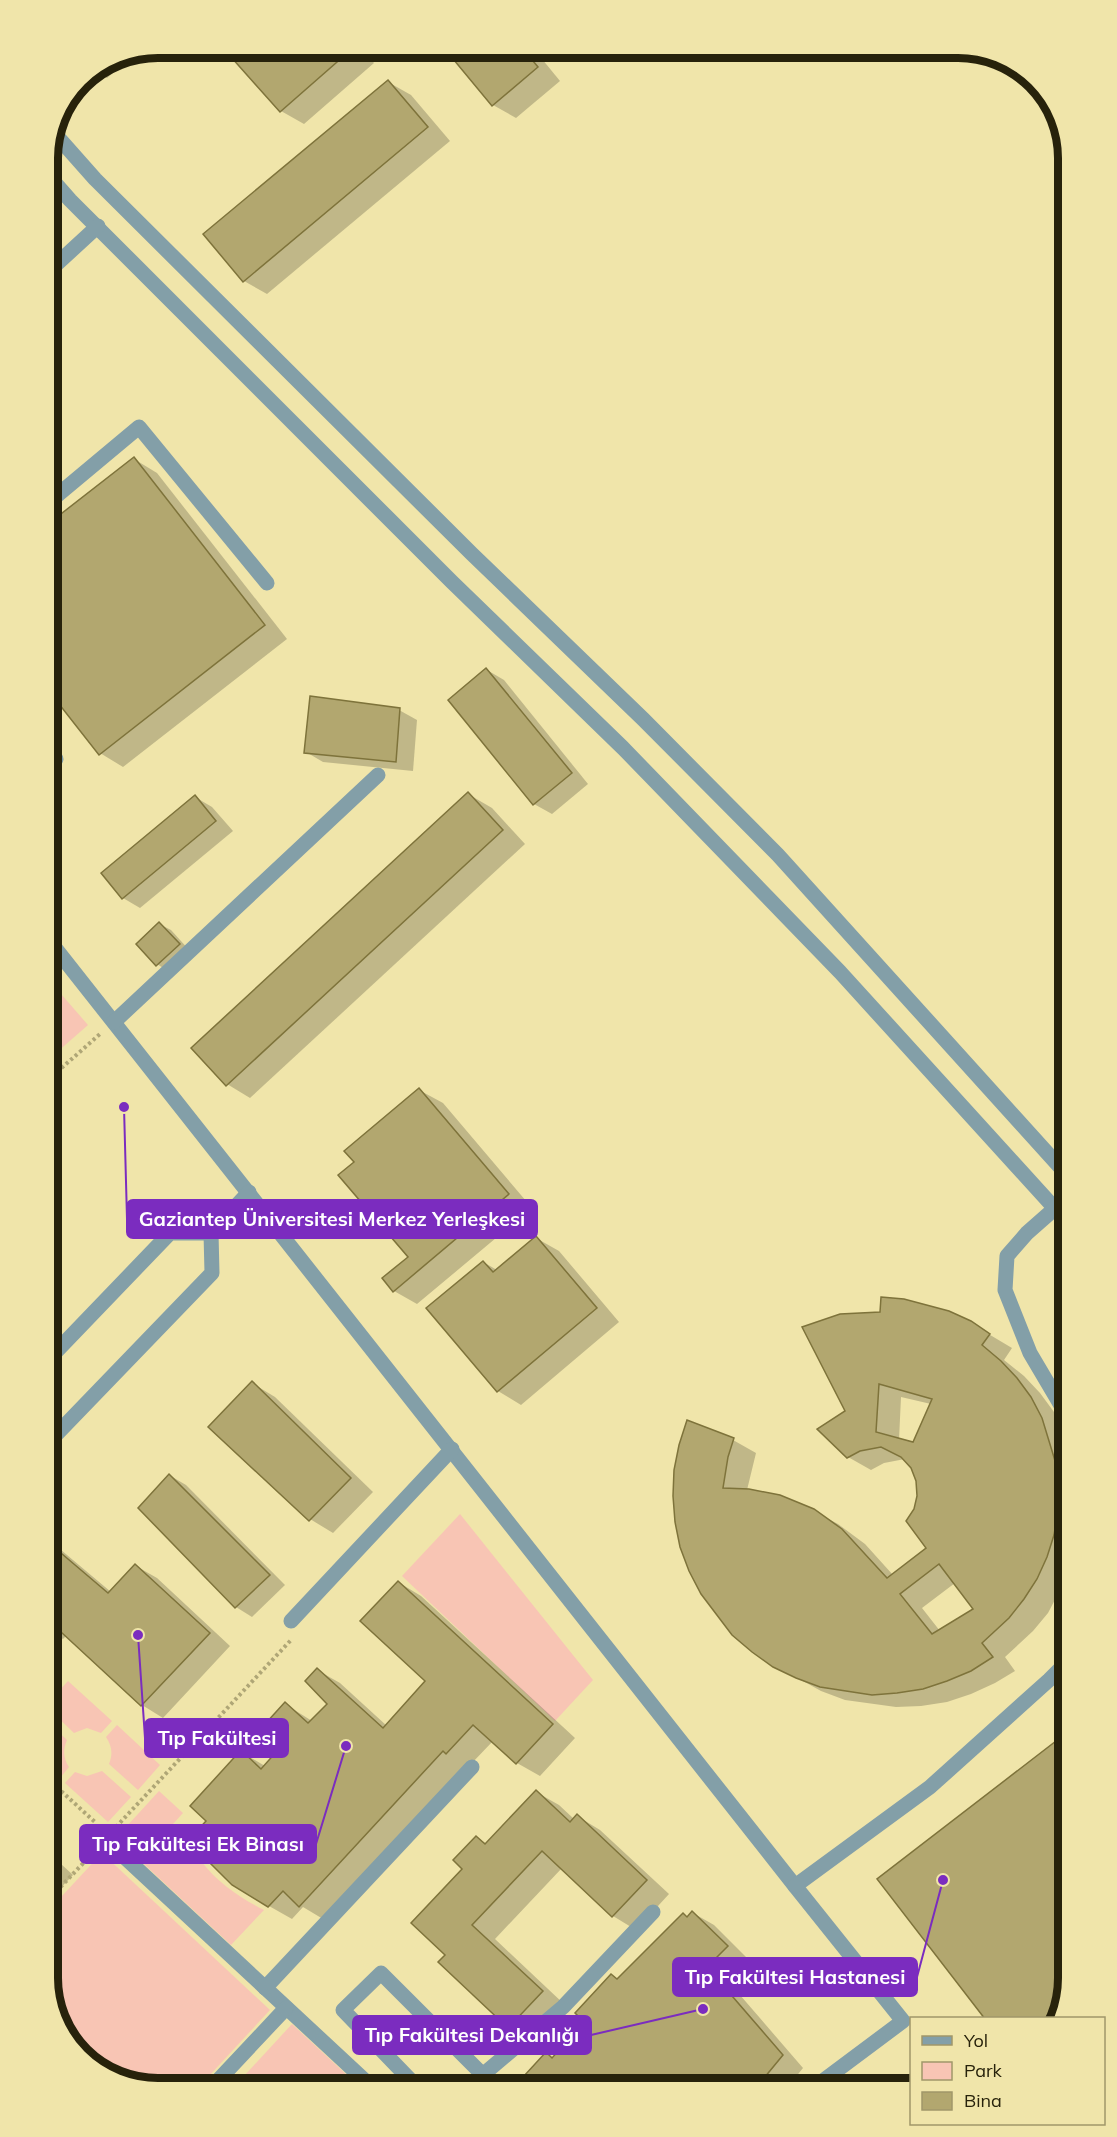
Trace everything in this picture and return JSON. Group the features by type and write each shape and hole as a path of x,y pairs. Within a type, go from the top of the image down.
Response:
{"street":[{"path":"61,140 95,179 472,554 643,718 778,855 1058,1165"},
{"path":"59,187 443,573 623,748 840,972 1058,1212"},
{"path":"59,262 98,226"},
{"path":"59,494 139,427 267,583"},
{"path":"114,1022 378,775"},
{"path":"59,952 907,2026 829,2078"},
{"path":"58,1432 212,1273 211,1233 249,1192"},
{"path":"1058,1205 1027,1233 1007,1256 1005,1290 1030,1353 1058,1400"},
{"path":"58,1349 171,1233 211,1233"},
{"path":"294,1627 452,1449"},
{"path":"795,1886 930,1787 1058,1671"},
{"path":"265,1988 472,1767"},
{"path":"107,1837 362,2078"},
{"path":"481,2078 563,2007 653,1912"},
{"path":"408,2078 343,2010 381,1972 484,2076"},
{"path":"220,2078 286,2007"}],"path":[{"path":"58,1071 114,1022"},
{"path":"58,1889 294,1627"},
{"path":"58,1789 107,1837"}],"green space":[{"path":"59,991 88,1025 59,1051"},
{"path":"460,1514 593,1680 555,1721 402,1576"},
{"path":"68,1681 112,1721 101,1733 87,1728 74,1733 58,1718 58,1692"},
{"path":"117,1725 160,1765 138,1790 109,1764 111,1750 106,1737"},
{"path":"58,1732 67,1740 64,1754 69,1767 60,1778 58,1776"},
{"path":"102,1771 131,1797 108,1822 65,1783 75,1772 87,1776"},
{"path":"159,1791 183,1813 173,1824 208,1869 230,1889 264,1910 231,1945 116,1838"},
{"path":"102,1853 270,2010 207,2078 139,2077 114,2068 88,2049 66,2017 60,1998 58,1978 58,1900"},
{"path":"292,2024 350,2078 242,2078"}],"building":[{"path":"232,58 341,58 280,112"},
{"path":"453,58 531,58 538,67 492,106"},
{"path":"388,80 428,127 243,282 203,234"},
{"path":"134,457 265,625 99,755 59,704 59,516"},
{"path":"486,668 572,773 533,805 448,700"},
{"path":"310,696 400,708 396,762 304,753"},
{"path":"468,792 503,830 226,1086 191,1048"},
{"path":"195,795 216,821 122,899 101,873"},
{"path":"159,922 180,944 156,966 136,944"},
{"path":"419,1088 509,1194 393,1292 382,1278 408,1257 338,1175 354,1162 344,1151"},
{"path":"536,1236 597,1308 497,1392 426,1308 483,1261 493,1272"},
{"path":"881,1297 904,1299 949,1311 971,1321 990,1334 982,1345 1017,1378 1031,1397 1042,1418 1056,1464 1058,1511 1054,1535 1037,1579 1009,1618 982,1643 993,1657 971,1671 923,1689 872,1695 820,1687 796,1678 773,1667 732,1635 701,1594 689,1571 680,1547 673,1496 674,1470 687,1420 734,1438 723,1488 749,1489 780,1495 814,1509 842,1529 887,1578 926,1548 906,1521 914,1509 917,1496 916,1481 911,1468 901,1457 881,1447 860,1451 847,1458 817,1429 845,1411 802,1327 840,1314 880,1312","holes":["879,1384 932,1399 913,1442 876,1432","939,1564 973,1609 932,1634 900,1594"]},
{"path":"252,1381 351,1478 309,1521 208,1427"},
{"path":"169,1474 270,1575 235,1608 138,1508"},
{"path":"58,1551 108,1593 135,1564 210,1633 141,1706 58,1629"},
{"path":"398,1581 553,1724 516,1764 473,1725 446,1754 443,1751 299,1907 283,1891 268,1907 232,1885 207,1860 192,1836 206,1821 190,1806 241,1750 261,1769 286,1741 266,1723 285,1702 308,1723 327,1704 305,1681 317,1668 383,1728 425,1681 360,1621"},
{"path":"1058,1739 1058,1992 1051,2017 983,2017 877,1879"},
{"path":"536,1790 570,1822 577,1814 647,1880 612,1917 542,1851 472,1925 543,1991 508,2028 438,1962 445,1955 411,1923 462,1869 453,1860 476,1836 485,1844"},
{"path":"692,1911 728,1946 707,1967 783,2055 764,2078 522,2078 546,2052 552,2058 579,2028 572,2022 578,2016 575,2013 611,1974 617,1979 683,1913 687,1917"}],"place":[{"name":"Gaziantep Üniversitesi Merkez Yerleşkesi","path":"124,1107"},
{"name":"Tıp Fakültesi","path":"138,1635"},
{"name":"Tıp Fakültesi Ek Binası","path":"346,1746"},
{"name":"Tıp Fakültesi Hastanesi","path":"943,1880"},
{"name":"Tıp Fakültesi Dekanlığı","path":"703,2009"}]}
